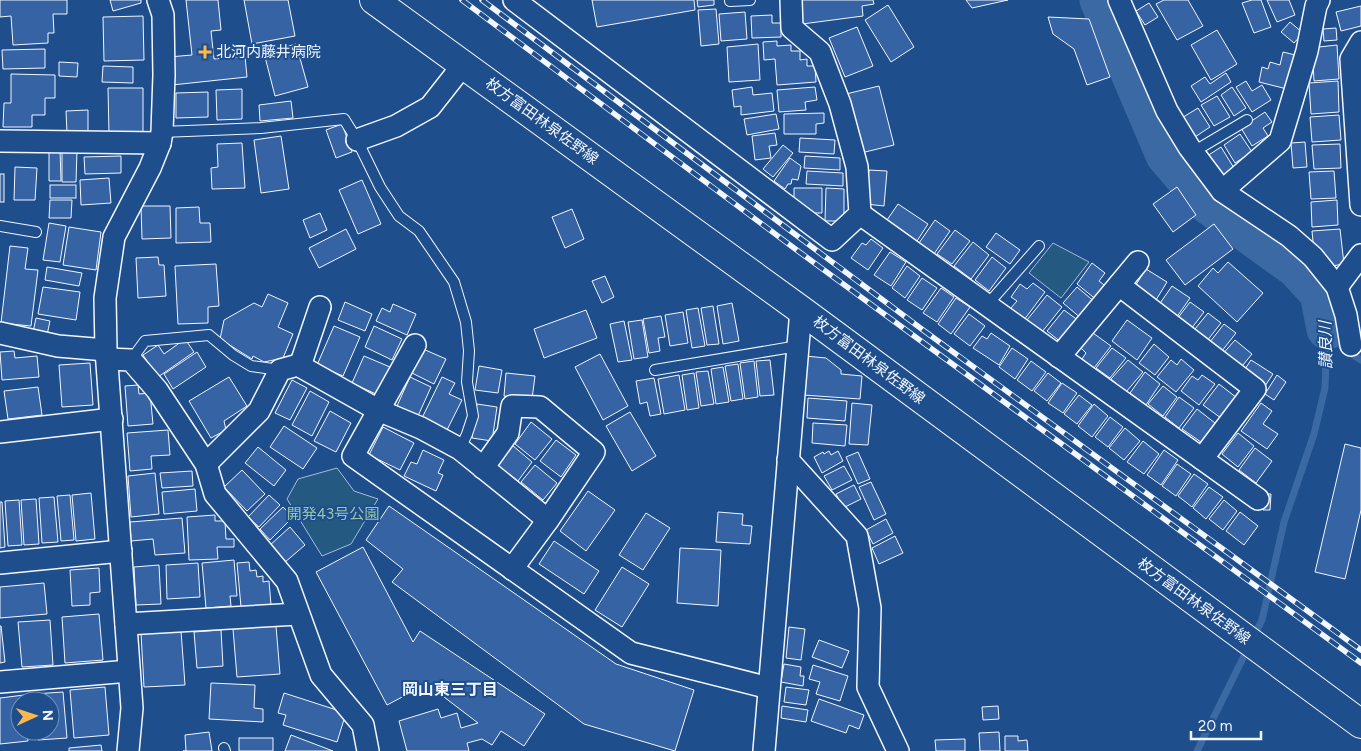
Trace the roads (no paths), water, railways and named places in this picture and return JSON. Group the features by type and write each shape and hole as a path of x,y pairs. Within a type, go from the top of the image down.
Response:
{"main road":[{"name":"枚方富田林泉佐野線","path":"374,0 801,310 1361,724"}],"street":[{"path":"128,751 132,708 107,354 105,298 114,237 150,168 161,137 164,75 163,23 158,0"},
{"path":"514,0 832,240 860,214"},
{"path":"791,0 792,28 820,52 840,104 857,167 860,214"},
{"path":"1119,0 1167,110 1194,152 1222,191 1289,236 1313,257 1337,287 1346,316 1351,345"},
{"path":"1222,191 1280,141 1307,51 1316,6 1319,0"},
{"path":"1361,42 1351,59 1361,205"},
{"path":"357,140 396,126 430,108 463,65"},
{"path":"0,140 161,137"},
{"path":"860,214 1258,499"},
{"path":"1337,287 1361,255"},
{"path":"1059,357 1138,262"},
{"path":"1119,285 1255,389 1202,459"},
{"path":"206,464 259,411 290,368 320,307"},
{"path":"764,751 801,310"},
{"path":"0,333 130,360 157,390 206,464 215,494 287,581 321,675 363,725 368,751"},
{"path":"415,345 354,456 632,653 769,688"},
{"path":"290,368 378,410 421,428 460,449 548,520"},
{"path":"483,468 508,433 512,406 540,407 594,452 512,569"},
{"path":"0,432 112,419"},
{"path":"788,460 857,536 870,608 868,687 898,751"},
{"path":"0,563 121,551"},
{"path":"126,624 298,614"},
{"path":"0,682 129,671"}],"lane":[{"path":"730,1 750,0"},
{"path":"161,137 344,119 357,140 380,188 399,216 419,231 454,282 466,322 470,351 467,382 473,416 460,449"},
{"path":"1194,152 1247,120"},
{"path":"0,226 36,232"},
{"path":"987,305 1039,246"},
{"path":"130,360 145,341 209,335 233,355 251,366 290,368"},
{"path":"655,370 798,346"}],"waterway":[{"name":"讃良川","path":"1100,0 1166,155 1207,203 1297,268 1320,293 1327,329"},
{"path":"1327,329 1345,350 1361,360"},
{"name":"讃良川","path":"1254,636 1262,620 1284,522 1314,434 1325,388 1327,329"},
{"name":"讃良川","path":"1197,751 1248,648"}],"railway":[{"path":"462,0 798,251 1361,663"},
{"path":"482,0 923,330 1361,650"}],"place":[{"name":"北河内藤井病院","path":"205,52"}],"district":[{"name":"岡山東三丁目","path":"450,689"}],"park label":[{"name":"開発43号公園","path":"333,514"}]}
